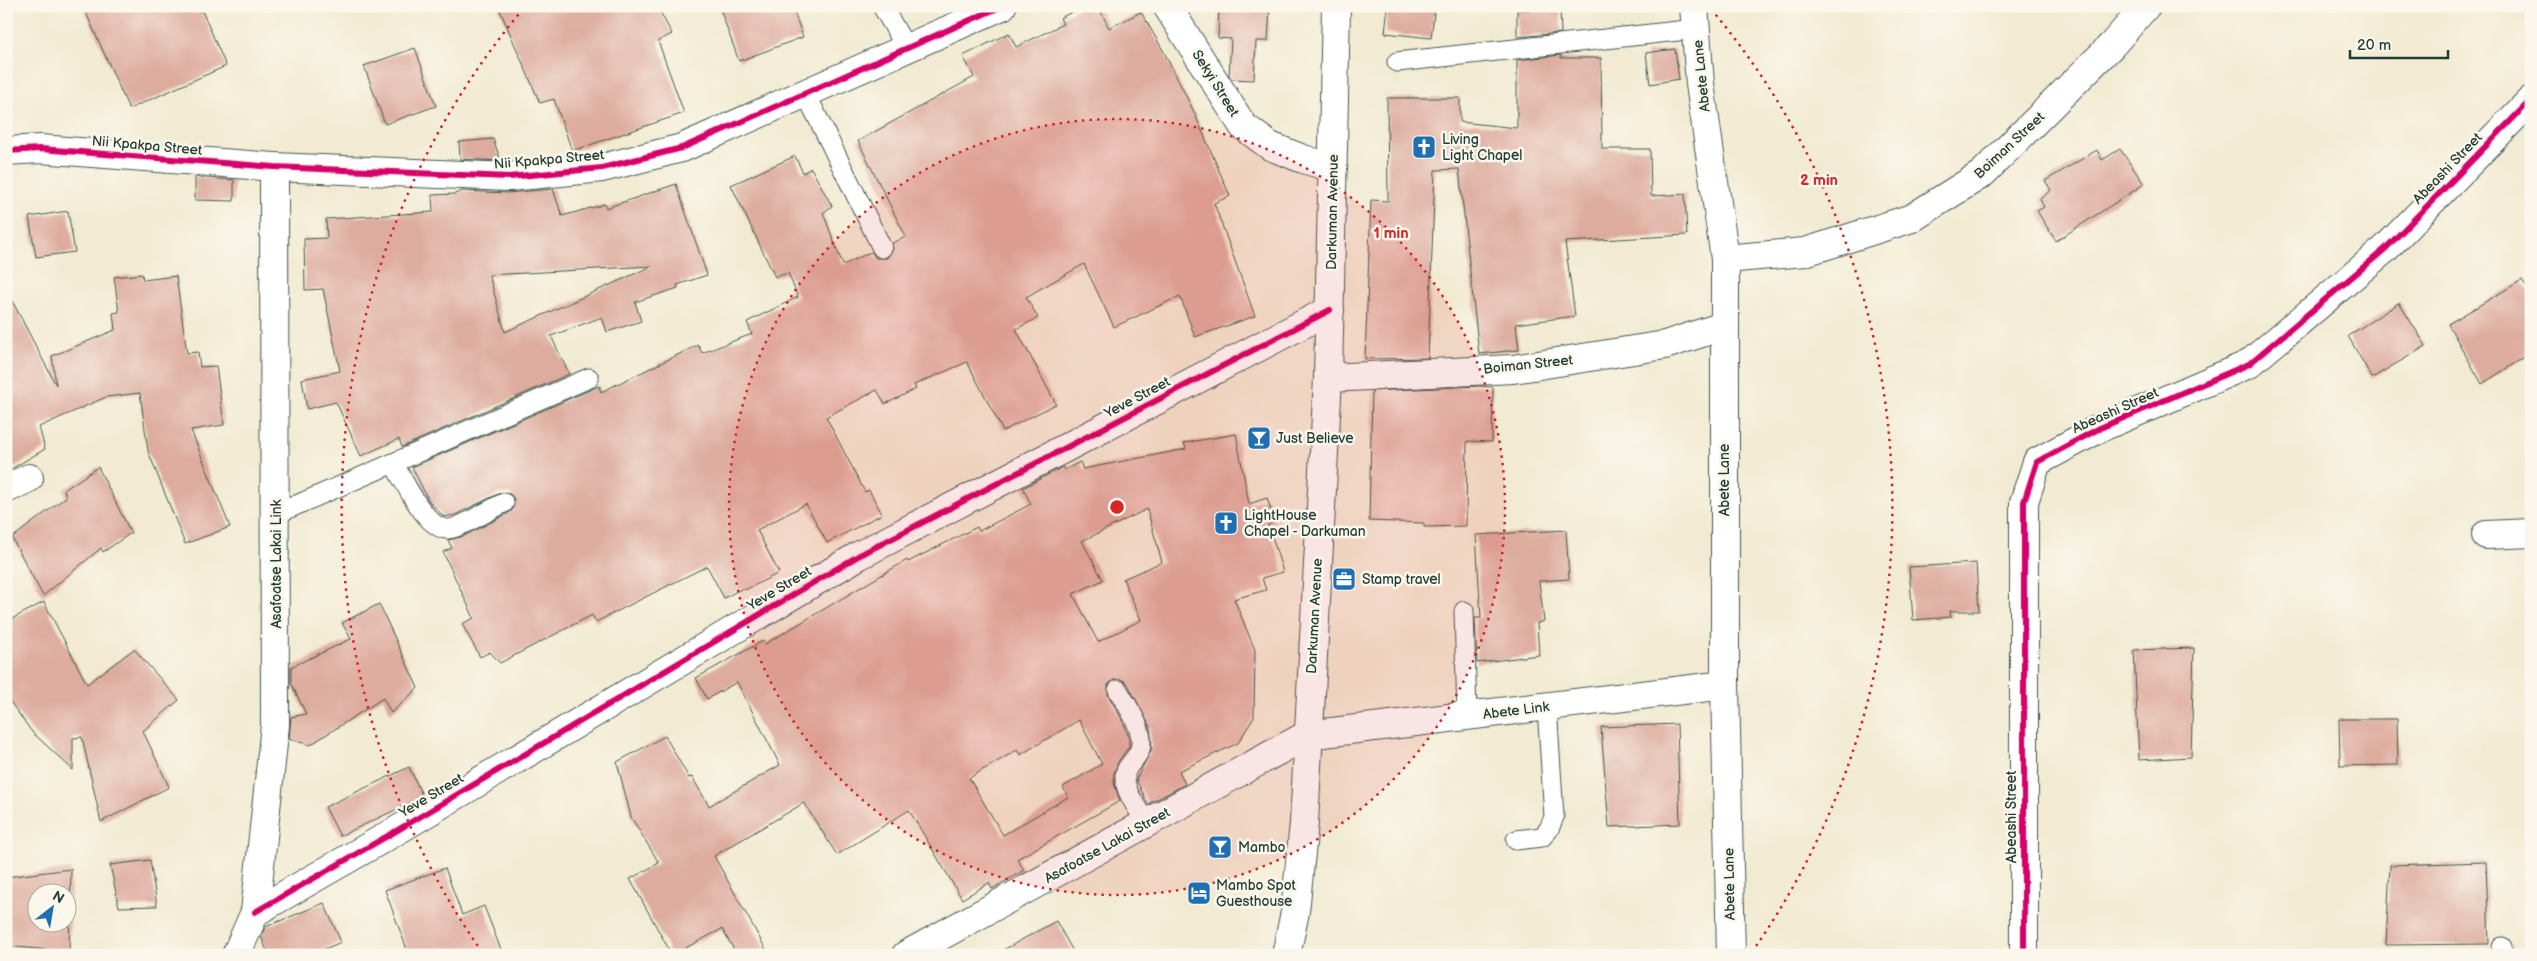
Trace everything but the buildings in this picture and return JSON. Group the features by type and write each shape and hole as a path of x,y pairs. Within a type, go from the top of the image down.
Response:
{"street":[{"name":"Nii Kpakpa Street","path":"6,151 40,149 274,167 509,178 602,168 682,148 1002,6"},
{"name":"Sekyi Street","path":"1167,6 1243,126 1270,146 1333,168"},
{"name":"Darkuman Avenue","path":"1286,955 1295,912 1304,823 1307,735 1328,378 1336,6"},
{"name":"Boiman Street","path":"1725,259 1805,252 1912,218 1982,174 2112,45 2146,6"},
{"name":"Abete Lane","path":"1695,18 1700,84 1725,259 1723,326 1725,685 1730,955"},
{"name":"Abeashi Street","path":"2024,955 2024,502 2038,462 2100,428 2250,364 2385,249 2531,100"},
{"name":"Asafoatse Lakai Link","path":"236,955 255,912 276,725 274,167"},
{"name":"Yeve Street","path":"255,912 391,834 858,556 1330,310"},
{"name":"Boiman Street","path":"1328,378 1512,368 1664,345 1723,326"},
{"path":"2486,535 2531,533"},
{"name":"Abete Link","path":"1307,735 1725,685"},
{"name":"Asafoatse Lakai Street","path":"906,955 1307,735"}],"lane":[{"path":"882,6 907,48"},
{"path":"1397,62 1695,18"},
{"path":"806,94 882,248"},
{"path":"276,514 589,378"},
{"path":"393,463 429,522 439,528 450,529 504,503"},
{"path":"1464,611 1467,716"},
{"path":"1118,690 1140,733 1141,742 1140,752 1125,771 1124,782 1146,823"},
{"path":"1516,840 1542,837 1549,829 1554,817 1547,706"}],"cycle path":[{"path":"6,151 40,149 274,167 509,177 602,168 682,148 1002,6"},
{"path":"2024,955 2024,502 2037,462 2100,428 2249,364 2385,249 2531,100"},
{"path":"255,912 391,834 858,556 1330,310"}],"place":[{"name":"Living Light Chapel","path":"1424,147"},
{"name":"Just Believe","path":"1259,438"},
{"name":"LightHouse Chapel - Darkuman","path":"1226,523"},
{"name":"Stamp travel","path":"1344,579"},
{"name":"Mambo","path":"1220,847"},
{"name":"Mambo Spot Guesthouse","path":"1199,893"}]}
